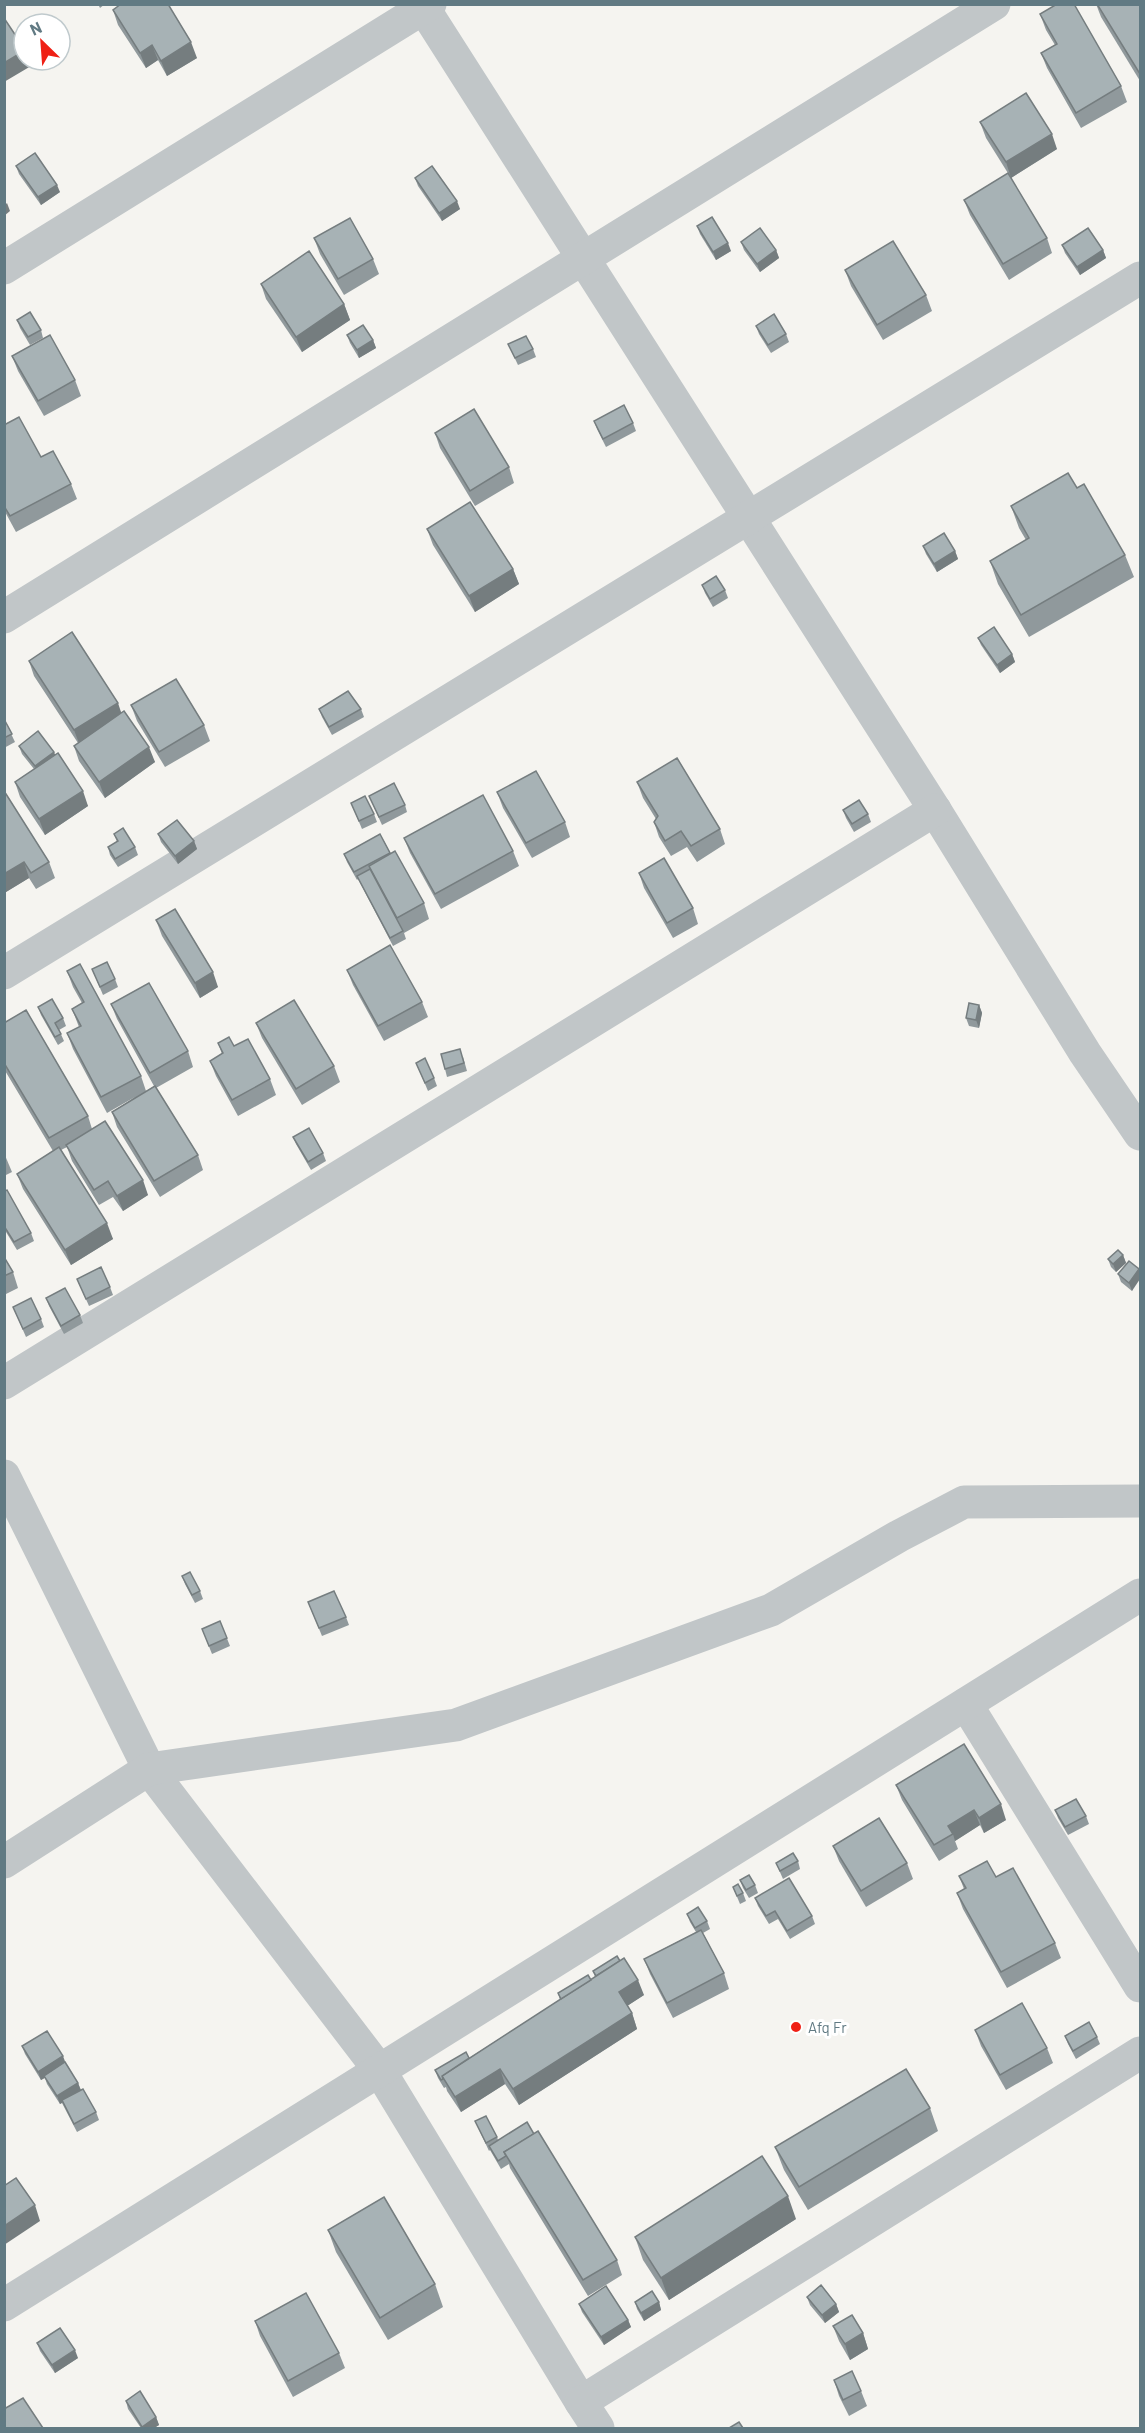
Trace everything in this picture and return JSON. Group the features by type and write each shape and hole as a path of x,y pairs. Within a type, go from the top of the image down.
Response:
{"street":[{"path":"4,617 994,4"},
{"path":"4,268 425,6 583,259 935,810 1085,1053 1140,1134"},
{"path":"4,973 1140,278"},
{"path":"4,1383 935,810"},
{"path":"4,1476 149,1769 380,2071 589,2415 1140,2053"},
{"path":"4,1862 149,1769 456,1725 771,1610 899,1536 964,1502 1140,1501"},
{"path":"4,2305 1140,1595"},
{"path":"966,1704 1140,1986"}],"building":[{"path":"121,4 168,4 191,42 161,61 152,45 140,53 113,10"},
{"path":"1057,4 1074,4 1121,86 1076,113 1041,53 1057,44 1040,14"},
{"path":"1097,4 1140,4 1140,74"},
{"path":"4,18 12,30 12,58 4,63"},
{"path":"1026,93 1052,134 1006,162 980,122"},
{"path":"35,153 57,185 38,197 16,166"},
{"path":"432,166 457,201 439,213 415,178"},
{"path":"1008,173 1047,238 1003,264 964,200"},
{"path":"712,217 728,243 713,252 697,226"},
{"path":"350,218 373,259 338,279 314,238"},
{"path":"760,228 776,250 757,264 741,242"},
{"path":"1088,228 1103,250 1077,267 1062,245"},
{"path":"893,241 926,295 877,325 845,270"},
{"path":"309,251 344,304 296,337 261,284"},
{"path":"30,312 41,330 28,337 17,320"},
{"path":"774,314 786,334 768,345 756,326"},
{"path":"363,325 373,340 357,350 347,335"},
{"path":"50,335 75,380 38,401 12,356"},
{"path":"526,336 533,349 515,358 508,344"},
{"path":"624,405 633,423 603,439 594,421"},
{"path":"474,409 509,467 470,491 435,433"},
{"path":"19,417 41,457 53,451 71,484 10,516 4,506 4,425"},
{"path":"1068,473 1077,488 1084,484 1125,555 1021,615 990,561 1029,538 1011,506"},
{"path":"470,502 513,569 469,596 427,529"},
{"path":"944,533 955,551 934,564 923,546"},
{"path":"716,576 725,590 710,599 702,585"},
{"path":"994,627 1012,654 997,665 978,638"},
{"path":"72,632 118,703 74,730 29,661"},
{"path":"176,679 204,725 159,752 131,705"},
{"path":"348,691 361,709 329,727 319,709"},
{"path":"124,711 149,747 99,782 74,746"},
{"path":"4,719 12,734 4,738"},
{"path":"38,731 54,752 35,766 19,746"},
{"path":"58,753 83,791 39,819 15,782"},
{"path":"677,758 720,829 691,846 681,831 665,841 654,822 658,816 637,782"},
{"path":"536,771 565,822 526,843 497,792"},
{"path":"394,783 405,805 379,817 369,796"},
{"path":"6,794 49,862 31,873 24,862 4,874 4,796"},
{"path":"483,795 513,851 435,894 404,838"},
{"path":"365,796 374,814 359,821 351,803"},
{"path":"859,800 868,814 852,824 843,810"},
{"path":"177,820 194,841 175,856 158,834"},
{"path":"123,828 135,847 115,859 108,847 118,841 114,834"},
{"path":"380,834 390,853 354,872 344,854"},
{"path":"395,851 424,903 397,918 369,866"},
{"path":"664,858 693,908 667,923 639,873"},
{"path":"370,869 403,931 390,938 357,876"},
{"path":"175,909 213,972 195,983 156,920"},
{"path":"390,945 422,1002 378,1026 347,970"},
{"path":"107,962 115,979 100,987 92,969"},
{"path":"80,964 141,1076 101,1097 67,1033 81,1026 72,1009 84,1002 67,971"},
{"path":"149,983 188,1051 150,1073 111,1004"},
{"path":"52,999 63,1018 55,1023 61,1034 55,1037 38,1007"},
{"path":"294,1000 334,1066 296,1089 256,1023"},
{"path":"969,1003 979,1005 976,1020 966,1018"},
{"path":"26,1010 88,1116 49,1138 4,1063 4,1023"},
{"path":"229,1037 234,1046 248,1039 270,1079 232,1100 210,1061 223,1053 218,1043"},
{"path":"460,1049 464,1063 445,1069 441,1054"},
{"path":"425,1058 434,1078 425,1083 416,1063"},
{"path":"155,1086 198,1155 154,1181 112,1112"},
{"path":"105,1121 143,1180 117,1196 108,1181 94,1190 66,1145"},
{"path":"309,1128 323,1153 308,1162 293,1137"},
{"path":"59,1147 107,1223 65,1250 17,1174"},
{"path":"7,1190 31,1233 14,1242 4,1226 4,1192"},
{"path":"1118,1250 1123,1255 1113,1264 1108,1259"},
{"path":"4,1257 13,1272 4,1276"},
{"path":"1129,1261 1139,1269 1129,1283 1118,1274"},
{"path":"101,1267 110,1287 86,1299 77,1279"},
{"path":"65,1288 80,1315 61,1326 46,1298"},
{"path":"31,1298 41,1319 23,1329 13,1307"},
{"path":"190,1572 200,1591 192,1595 182,1576"},
{"path":"334,1591 346,1617 319,1628 308,1602"},
{"path":"220,1621 227,1638 209,1646 202,1629"},
{"path":"964,1744 1001,1804 979,1818 974,1810 948,1826 953,1834 934,1845 896,1785"},
{"path":"1076,1799 1086,1816 1065,1827 1055,1810"},
{"path":"879,1818 907,1863 861,1891 833,1846"},
{"path":"793,1853 798,1861 780,1871 776,1863"},
{"path":"987,1861 996,1877 1013,1868 1055,1943 1001,1972 957,1893 966,1888 959,1876"},
{"path":"749,1875 755,1885 746,1890 740,1880"},
{"path":"789,1878 812,1916 787,1931 775,1911 766,1916 755,1898"},
{"path":"738,1884 743,1893 737,1896 733,1887"},
{"path":"698,1907 707,1921 695,1928 687,1914"},
{"path":"701,1930 724,1973 667,2003 644,1959"},
{"path":"617,1956 620,1961 596,1976 593,1971"},
{"path":"624,1958 638,1980 619,1992 632,2013 513,2089 500,2069 455,2097 442,2076"},
{"path":"588,1975 591,1980 561,1999 558,1993"},
{"path":"1022,2003 1047,2048 1000,2075 975,2030"},
{"path":"1089,2022 1097,2037 1073,2051 1065,2036"},
{"path":"47,2031 63,2056 38,2072 22,2046"},
{"path":"466,2052 469,2058 442,2076 441,2080 435,2070"},
{"path":"65,2062 78,2083 57,2096 44,2076"},
{"path":"906,2069 930,2108 799,2187 775,2147"},
{"path":"83,2089 96,2112 74,2124 62,2100"},
{"path":"486,2116 497,2137 486,2143 475,2121"},
{"path":"527,2122 534,2134 504,2152 506,2156 498,2161 489,2146"},
{"path":"538,2131 617,2260 583,2280 504,2152"},
{"path":"762,2156 788,2196 661,2278 635,2237"},
{"path":"16,2178 35,2205 4,2226 4,2186"},
{"path":"384,2197 435,2284 380,2318 328,2230"},
{"path":"821,2285 836,2304 822,2315 807,2297"},
{"path":"606,2286 628,2320 601,2337 579,2304"},
{"path":"652,2291 659,2302 641,2313 635,2302"},
{"path":"306,2293 339,2353 288,2381 255,2321"},
{"path":"852,2315 863,2333 845,2344 833,2326"},
{"path":"60,2328 75,2350 52,2365 37,2343"},
{"path":"852,2371 861,2391 843,2400 834,2380"},
{"path":"140,2391 156,2417 142,2427 126,2401"},
{"path":"23,2398 43,2428 4,2428 4,2409"},
{"path":"739,2422 743,2428 729,2428"}],"place":[{"name":"Afq Fr","path":"796,2027"}]}
